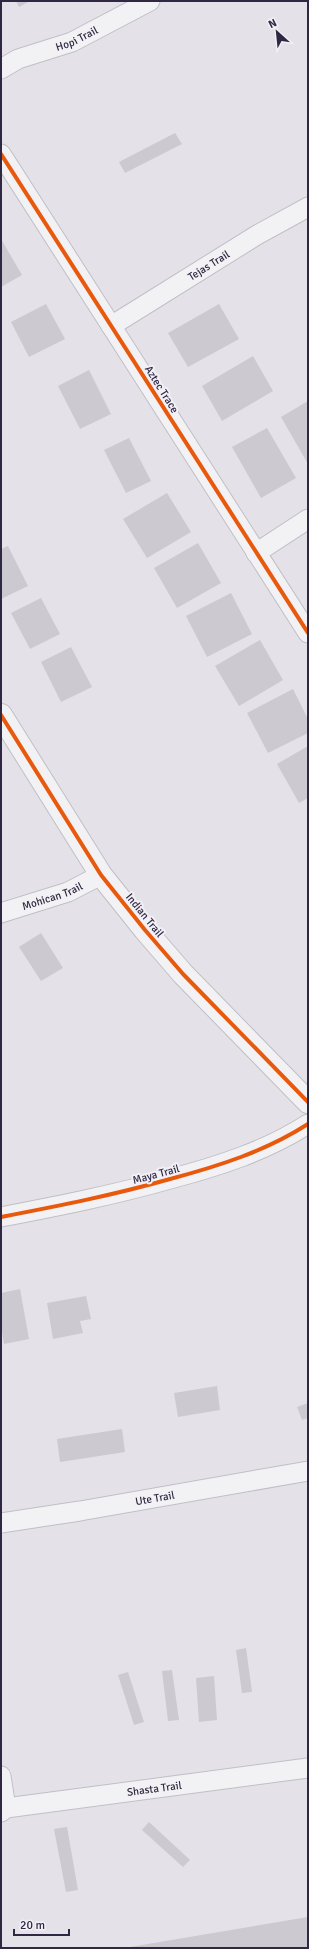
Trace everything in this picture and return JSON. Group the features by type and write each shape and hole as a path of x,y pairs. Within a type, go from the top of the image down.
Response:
{"street":[{"name":"Hopi Trail","path":"1,69 18,59 72,42 150,1"},
{"name":"Aztec Trace","path":"1,154 308,633"},
{"name":"Tejas Trail","path":"111,326 257,235 308,207"},
{"path":"256,553 308,519"},
{"name":"Indian Trail","path":"1,715 101,875 183,974 308,1102"},
{"name":"Mohican Trail","path":"1,913 68,892 101,875"},
{"name":"Maya Trail","path":"1,1217 110,1196 206,1170 270,1146 308,1124"},
{"name":"Ute Trail","path":"1,1523 80,1511 308,1471"},
{"name":"Shasta Trail","path":"4,1810 308,1768"},
{"path":"1,1776 4,1810"}],"building":[{"path":"16,1 30,1 19,7"},
{"path":"175,133 182,144 125,173 119,162"},
{"path":"1,239 22,275 1,287"},
{"path":"46,304 65,339 29,357 11,322"},
{"path":"219,304 239,339 188,367 168,333"},
{"path":"253,356 273,391 222,421 202,386"},
{"path":"89,370 111,414 80,429 58,386"},
{"path":"308,401 308,464 281,417"},
{"path":"267,428 296,478 261,498 232,447"},
{"path":"129,438 151,481 126,493 104,450"},
{"path":"167,493 191,532 147,558 123,519"},
{"path":"198,543 221,583 177,608 154,568"},
{"path":"8,546 28,586 1,599 1,549"},
{"path":"231,593 252,634 207,657 186,616"},
{"path":"41,598 60,634 30,649 11,613"},
{"path":"260,640 283,680 239,706 215,666"},
{"path":"71,647 92,687 61,702 41,662"},
{"path":"293,689 308,719 308,733 268,753 247,713"},
{"path":"308,746 308,798 299,803 277,764"},
{"path":"41,933 63,968 41,981 19,947"},
{"path":"20,1289 29,1339 4,1344 1,1326 1,1293"},
{"path":"86,1296 91,1319 80,1321 83,1333 53,1339 47,1303"},
{"path":"217,1386 220,1410 178,1417 174,1393"},
{"path":"308,1403 308,1418 302,1420 297,1407"},
{"path":"122,1429 125,1452 60,1462 57,1439"},
{"path":"246,1648 252,1692 242,1693 236,1650"},
{"path":"172,1670 179,1720 168,1721 162,1671"},
{"path":"128,1672 144,1722 134,1725 118,1675"},
{"path":"214,1676 217,1720 199,1722 196,1678"},
{"path":"149,1822 190,1860 183,1867 142,1830"},
{"path":"67,1827 78,1890 66,1892 54,1829"},
{"path":"308,1917 308,1948 130,1948 130,1947"}],"cycle path":[{"path":"1,154 308,633"},
{"path":"1,715 101,875 183,974 308,1102"},
{"path":"1,1217 107,1195 206,1169 259,1150 292,1134 308,1124"}]}
